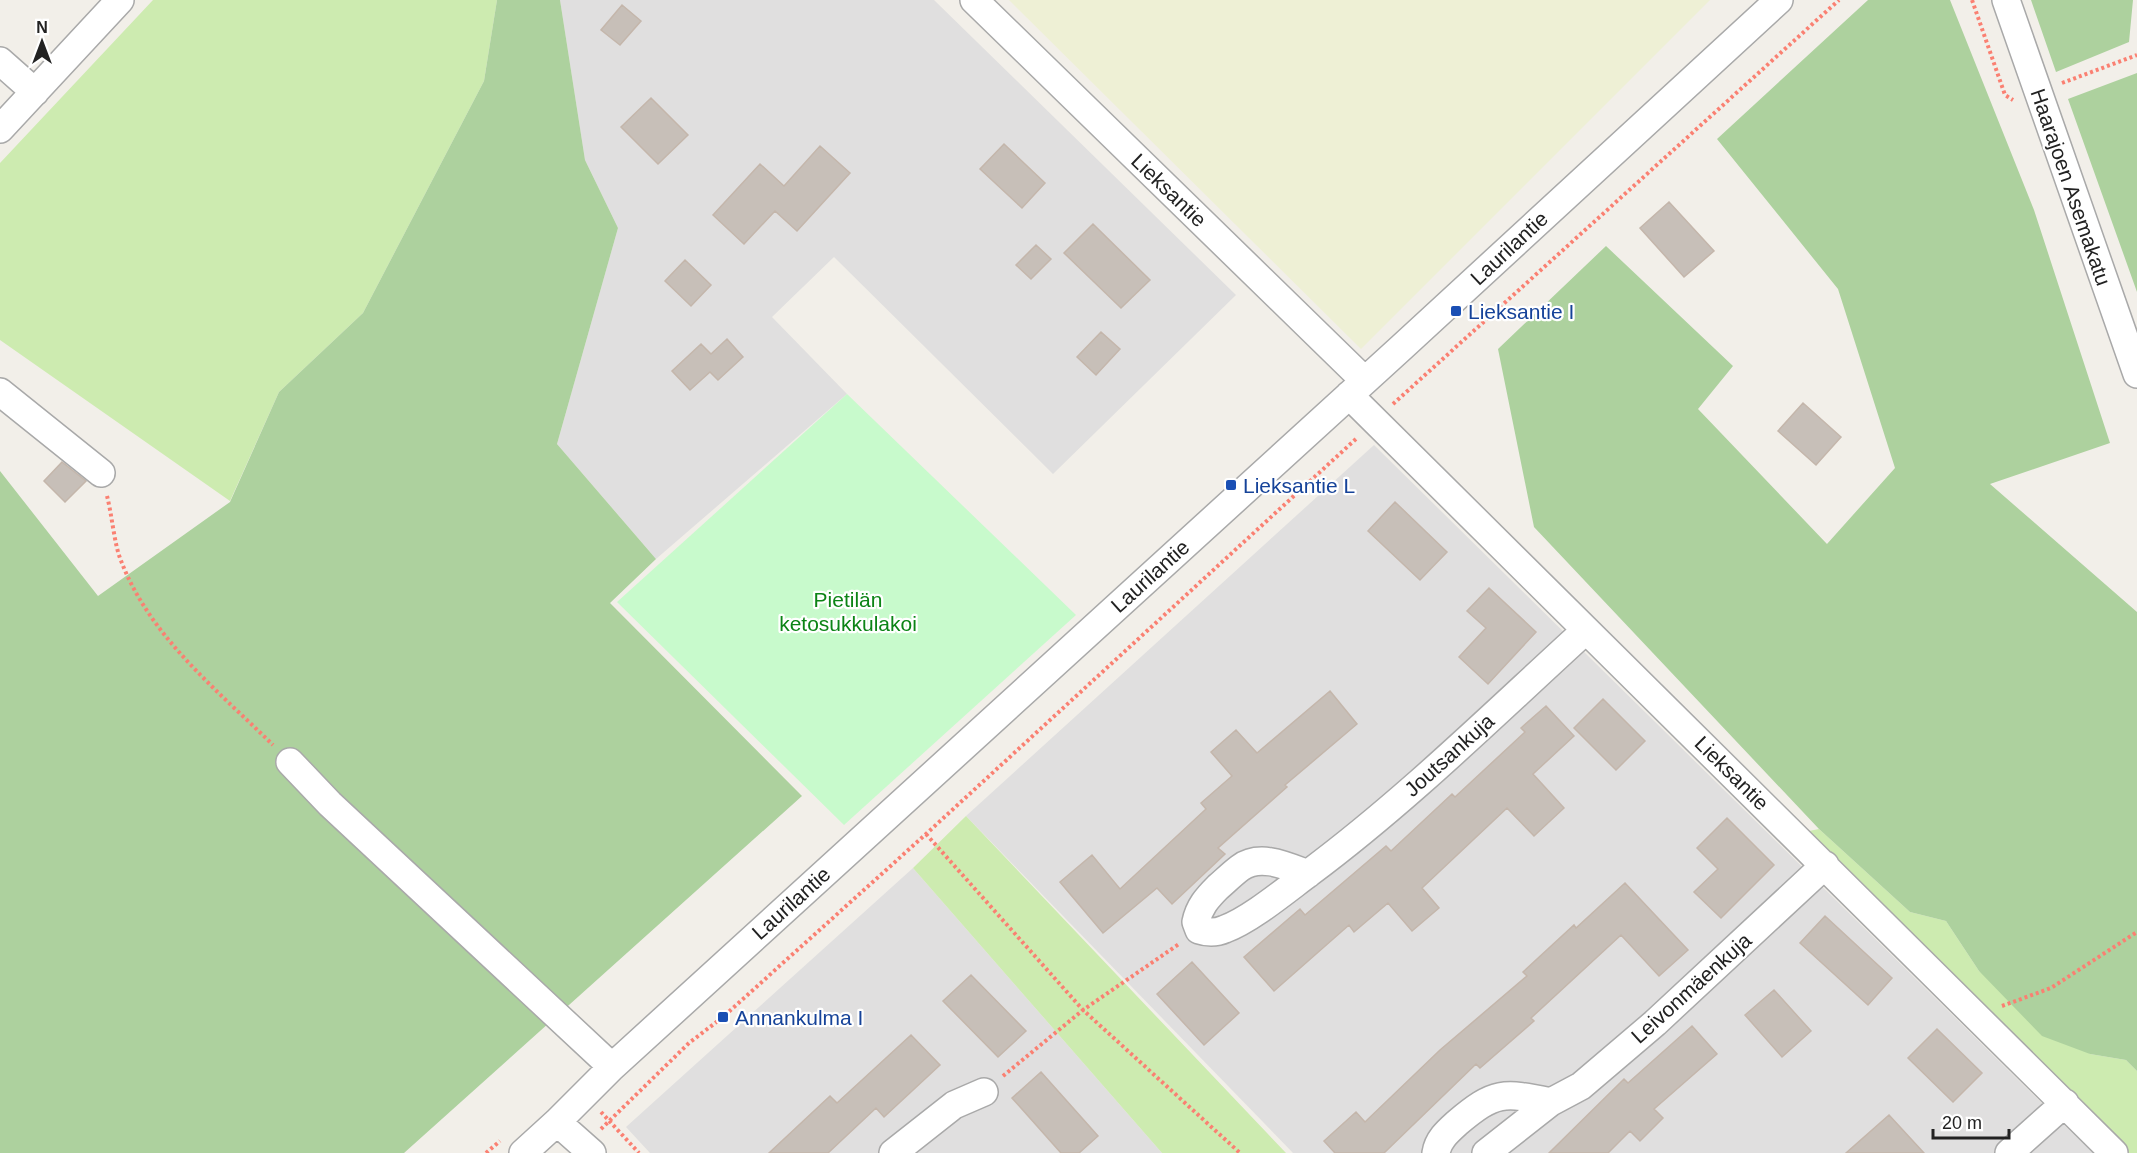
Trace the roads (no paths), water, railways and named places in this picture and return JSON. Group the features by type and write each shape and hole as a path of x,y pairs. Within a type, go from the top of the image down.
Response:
{"street":[{"path":"0,129 120,0"},
{"name":"Lieksantie","path":"974,0 1356,388 1375,421 2115,1153"},
{"name":"Laurilantie","path":"523,1153 612,1067 1411,339 1779,0"},
{"name":"Haarajoen Asemakatu","path":"2006,0 2137,374"},
{"path":"0,62 35,93"},
{"path":"0,392 101,473"},
{"name":"Joutsankuja","path":"1308,874 1270,862 1259,862 1241,867 1202,905 1196,922 1199,930 1207,933 1228,928 1308,874 1357,837 1586,630"},
{"path":"290,762 330,804 612,1067"},
{"name":"Leivonmäenkuja","path":"1486,1153 1551,1102 1581,1086 1655,1023 1825,865"},
{"path":"893,1153 954,1105 984,1092"},
{"path":"1436,1153 1445,1134 1480,1103 1499,1096 1518,1095 1551,1102"},
{"path":"2009,1153 2065,1103"},
{"path":"557,1122 588,1149"}],"place":[{"name":"Lieksantie I","path":"1456,311"},
{"name":"Lieksantie L","path":"1231,485"},
{"name":"Annankulma I","path":"723,1017"}],"park label":[{"name":"Pietilän ketosukkulakoi","path":"848,611"}]}
